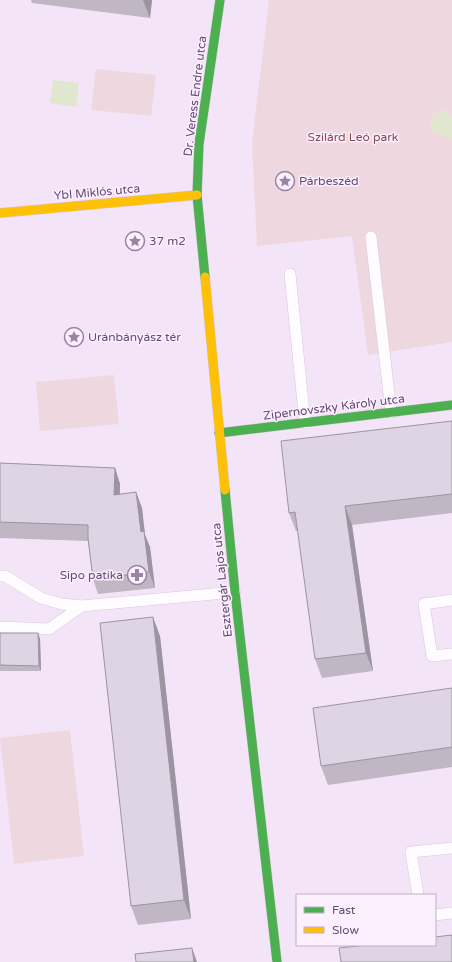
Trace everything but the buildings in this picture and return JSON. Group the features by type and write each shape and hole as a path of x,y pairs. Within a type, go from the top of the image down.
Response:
{"street":[{"name":"Dr. Veress Endre utca","path":"197,195 199,144 220,0"},
{"name":"Ybl Miklós utca","path":"0,213 197,195"},
{"name":"Esztergár Lajos utca","path":"197,195 235,592 277,962"},
{"name":"Zipernovszky Károly utca","path":"219,433 452,405"}],"lane":[{"path":"371,237 391,412"},
{"path":"290,274 305,423"},
{"path":"0,576 5,576 40,598 62,604 82,606 235,592"},
{"path":"452,600 424,604 432,656 452,654"},
{"path":"0,627 49,629 82,606"},
{"path":"418,894 411,852 452,848"},
{"path":"436,915 452,913"}],"shaded area":[{"path":"0,0 452,0 452,962 0,962"},
{"path":"53,80 79,83 76,107 50,103"},
{"path":"442,109 452,115 452,139 432,132 430,117"}],"green space":[{"name":"Szilárd Leó park","path":"269,0 452,0 452,342 368,355 352,236 257,246 252,143"},
{"path":"96,69 156,75 151,116 91,110"},
{"path":"114,375 119,424 40,431 36,382"},
{"path":"70,730 84,856 14,864 0,738"}],"traffic: fast":[{"path":"205,277 197,195 199,144 220,0"},
{"path":"219,433 452,405"},
{"path":"225,490 235,592 277,962"}],"traffic: slow":[{"path":"0,213 197,195"},
{"path":"205,277 225,490"}],"place":[{"name":"Párbeszéd","path":"285,181"},
{"name":"37 m2","path":"135,241"},
{"name":"Uránbányász tér","path":"74,337"},
{"name":"Sipo patika","path":"137,575"}]}
